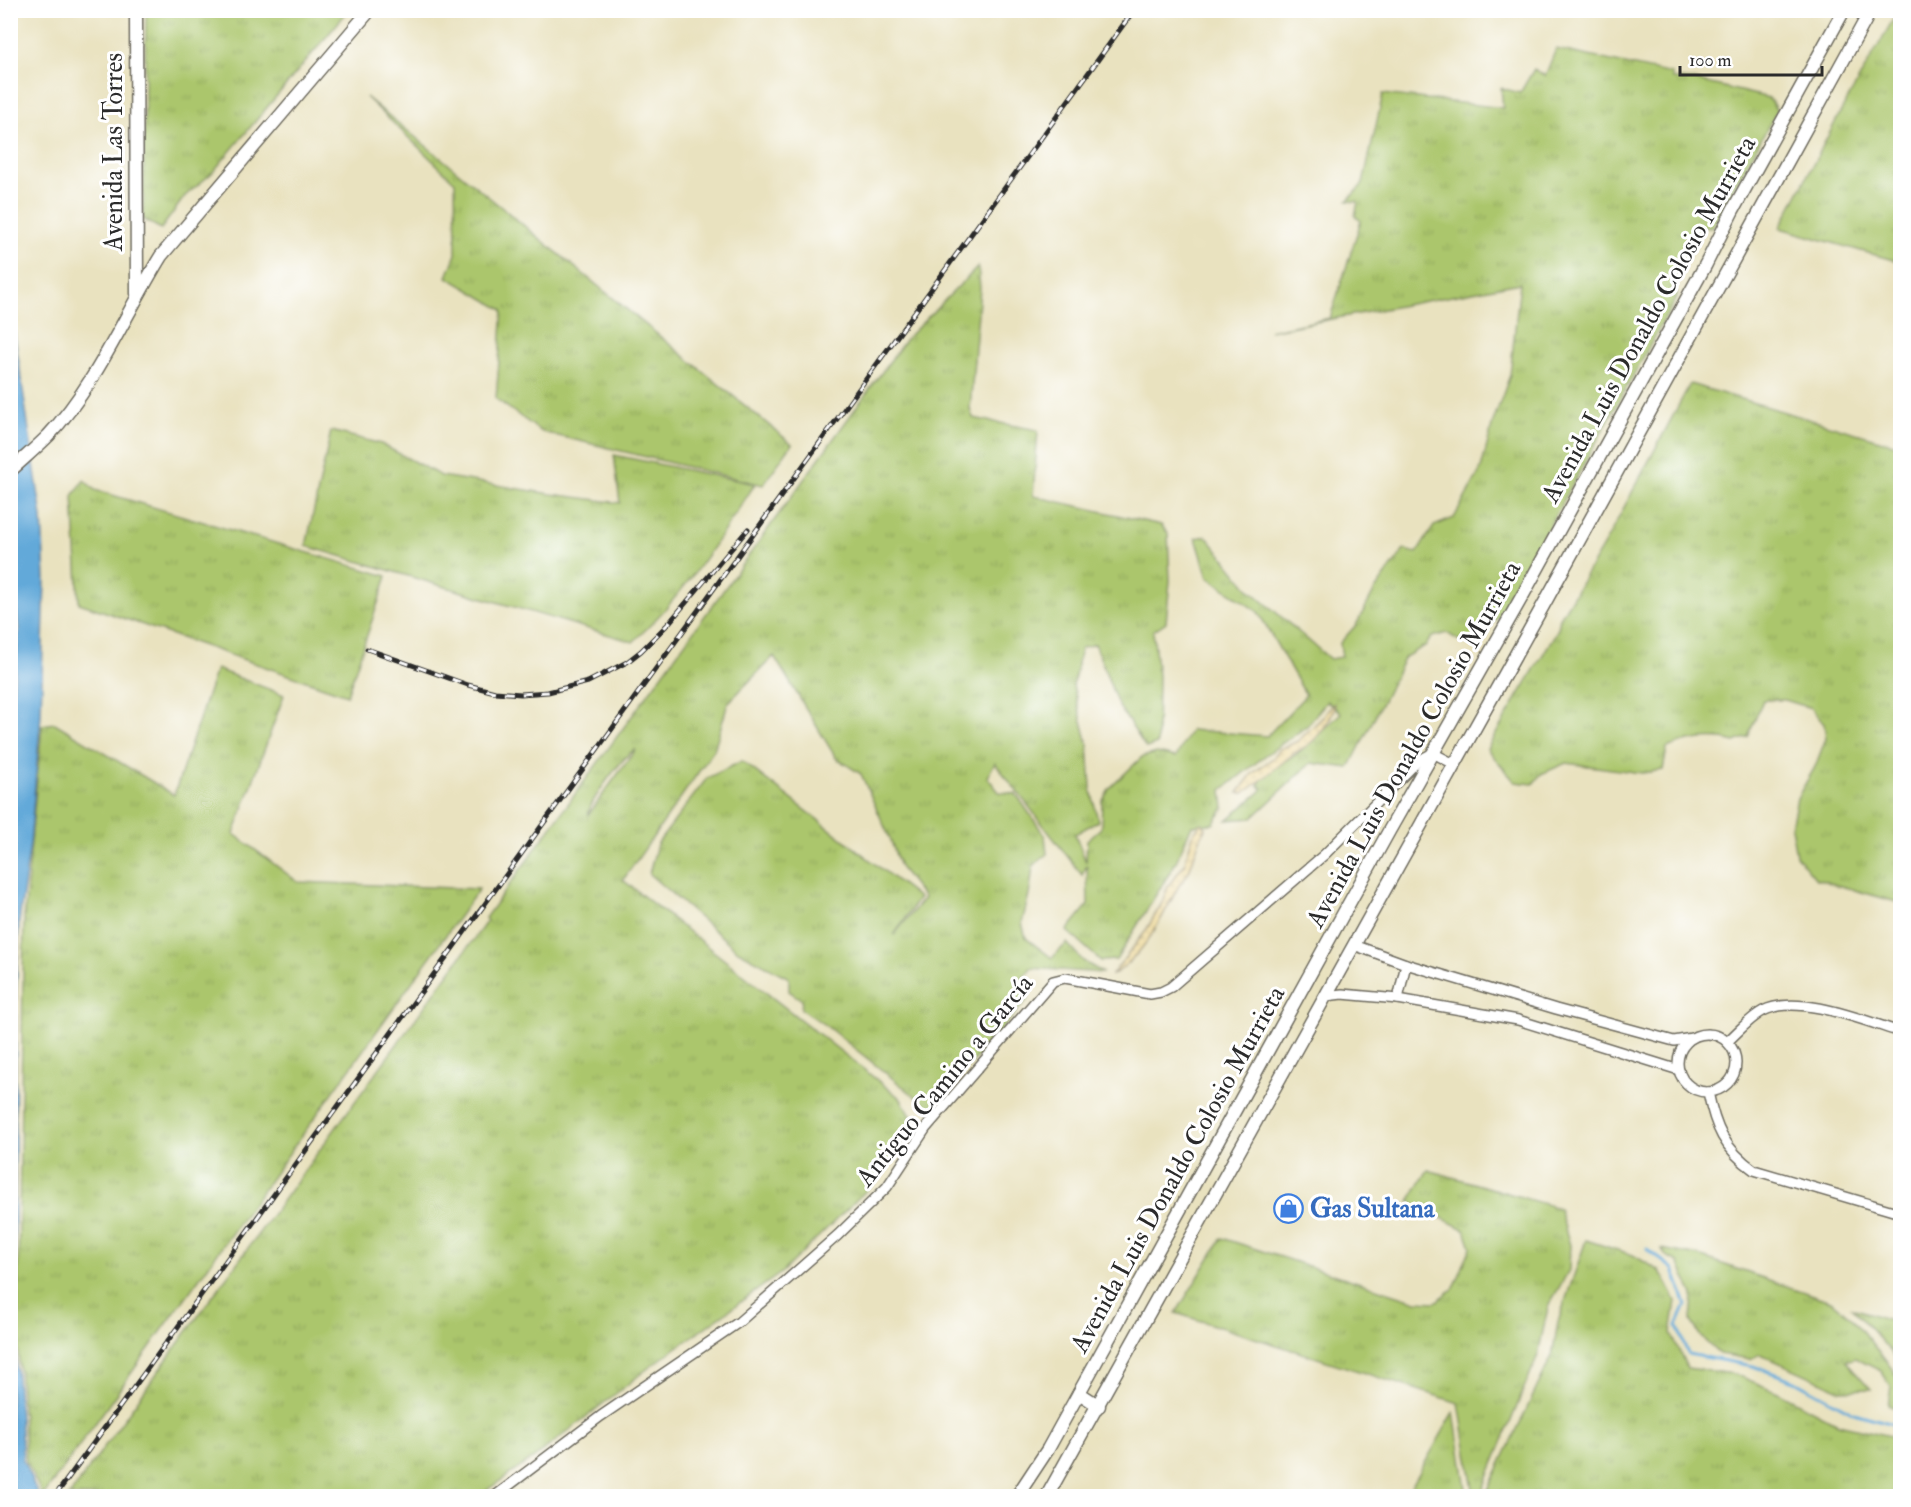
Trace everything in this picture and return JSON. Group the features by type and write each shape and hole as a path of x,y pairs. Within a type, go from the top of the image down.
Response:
{"main road":[{"name":"Avenida Las Torres","path":"136,10 137,294"},
{"path":"10,471 49,435 76,400 118,333 137,294 181,230 370,10"},
{"name":"Avenida Luis Donaldo Colosio Murrieta","path":"1017,1497 1048,1449 1706,264 1733,210 1844,10"},
{"name":"Avenida Luis Donaldo Colosio Murrieta","path":"1047,1497 1872,10"},
{"path":"1079,1393 1099,1406"}],"street":[{"path":"1433,753 1454,764"},
{"name":"Antiguo Camino a García","path":"495,1497 601,1416 739,1322 838,1234 887,1187 926,1128 1053,981 1065,978 1150,994 1171,987 1326,854 1418,761 1433,753"},
{"path":"1354,945 1406,964 1556,1009 1674,1041 1700,1034 1719,1036 1733,1050 1736,1068 1732,1078 1718,1090 1699,1091 1683,1079 1679,1070 1680,1052 1692,1038"},
{"path":"1398,999 1406,964"},
{"path":"1326,996 1342,994 1398,999 1518,1020 1679,1070"},
{"path":"1727,1042 1763,1011 1794,1005 1811,1006 1900,1032"},
{"path":"1708,1092 1713,1114 1727,1146 1740,1160 1754,1170 1900,1213"}],"green space":[{"path":"146,11 348,11 212,173 185,196 161,229 143,219"},
{"path":"1900,11 1900,262 1780,228 1841,111"},
{"path":"1556,49 1672,74 1672,79 1694,80 1769,98 1777,111 1711,228 1703,227 1670,292 1677,292 1677,297 1500,615 1473,642 1463,643 1447,633 1432,637 1425,646 1405,657 1349,768 1311,763 1252,818 1227,820 1261,791 1262,787 1258,786 1266,775 1298,753 1341,713 1327,701 1307,726 1222,790 1224,808 1213,824 1192,825 1175,864 1116,960 1101,961 1067,931 1088,905 1087,865 1082,875 995,763 987,777 999,792 1016,794 1045,836 1047,854 1033,866 1022,923 1026,938 1052,958 1067,943 1083,961 1103,973 1031,968 1022,979 1030,983 1028,999 931,1109 825,1025 801,1009 802,1000 789,991 789,978 738,951 649,874 657,844 707,778 742,761 919,898 894,935 924,898 900,867 861,774 836,758 774,656 728,703 714,750 623,880 900,1098 915,1122 879,1178 781,1273 651,1366 534,1458 478,1496 69,1496 906,339 978,267 980,288 970,409 973,418 1038,430 1033,496 1161,525 1168,533 1170,581 1166,622 1153,631 1158,676 1157,744 1146,748 1118,705 1095,644 1081,648 1073,686 1088,744 1091,788 1098,821 1075,834 1086,862 1087,840 1101,828 1102,802 1109,789 1142,757 1157,753 1176,757 1191,730 1267,736 1306,695 1258,612 1208,577 1196,538 1206,536 1249,589 1330,659 1342,657 1340,643 1356,625 1375,590 1404,550 1417,553 1434,526 1454,518 1481,469 1493,422 1510,375 1520,283 1269,331 1330,318 1361,221 1355,216 1358,202 1347,201 1363,184 1383,94 1503,108 1501,88 1520,93 1534,69 1545,76","holes":["636,749 588,815 608,779 623,760"]},
{"path":"366,97 792,444 763,485 542,432 496,399 503,310 447,277 456,254 455,182"},
{"path":"1690,384 1900,446 1900,903 1816,879 1796,855 1791,827 1797,798 1815,767 1826,738 1824,724 1811,708 1785,700 1763,700 1748,737 1735,742 1709,738 1675,745 1667,748 1663,770 1642,773 1566,763 1541,774 1533,784 1515,782 1487,749 1558,629 1560,618 1606,541"},
{"path":"331,431 381,444 441,476 620,503 614,455 755,484 684,587 633,642 306,546"},
{"path":"84,480 95,490 387,576 347,695 79,603 73,496"},
{"path":"216,669 284,695 234,834 298,882 479,889 43,1496 26,1461 17,1336 24,919 42,725 55,723 174,795"},
{"path":"1428,1170 1559,1208 1570,1245 1569,1270 1548,1307 1538,1355 1480,1496 1474,1496 1459,1403 1176,1313 1222,1238 1416,1301 1436,1302 1454,1288 1471,1247 1465,1230 1409,1201"},
{"path":"1586,1240 1633,1255 1660,1271 1676,1301 1671,1333 1687,1368 1734,1374 1778,1392 1838,1424 1900,1438 1900,1496 1485,1496 1552,1356 1558,1322"},
{"path":"1662,1249 1699,1256 1833,1302 1852,1318 1900,1379 1900,1410 1888,1405 1891,1386 1881,1371 1855,1358 1846,1361 1871,1389 1840,1390 1760,1354 1750,1359 1719,1354 1701,1337 1691,1321 1693,1295 1678,1262 1665,1255"},
{"path":"1852,1308 1900,1323 1900,1362"},
{"path":"1454,1412 1467,1496 1406,1496"}],"sand":[{"path":"1334,703 1329,720 1312,742 1244,793 1238,793 1252,774 1273,758 1280,749 1298,741"},
{"path":"1202,823 1206,828 1188,873 1151,936 1123,968 1111,976 1145,932 1161,905 1168,886 1184,865 1194,832"}],"water":[{"path":"10,303 42,517 45,578 41,715 30,844 19,922 16,998 14,1335 23,1460 39,1496 10,1496 10,725 19,628 10,569 16,519 10,487"}],"waterway":[{"path":"1647,1249 1673,1269 1686,1305 1677,1326 1688,1354 1753,1366 1795,1381 1854,1413 1900,1426"}],"railway":[{"path":"55,1496 1134,10"},
{"path":"367,649 468,685 495,692 521,694 548,692 588,682 627,662 641,651 669,623 748,529"}],"place":[{"name":"Gas Sultana","path":"1289,1208"}]}
